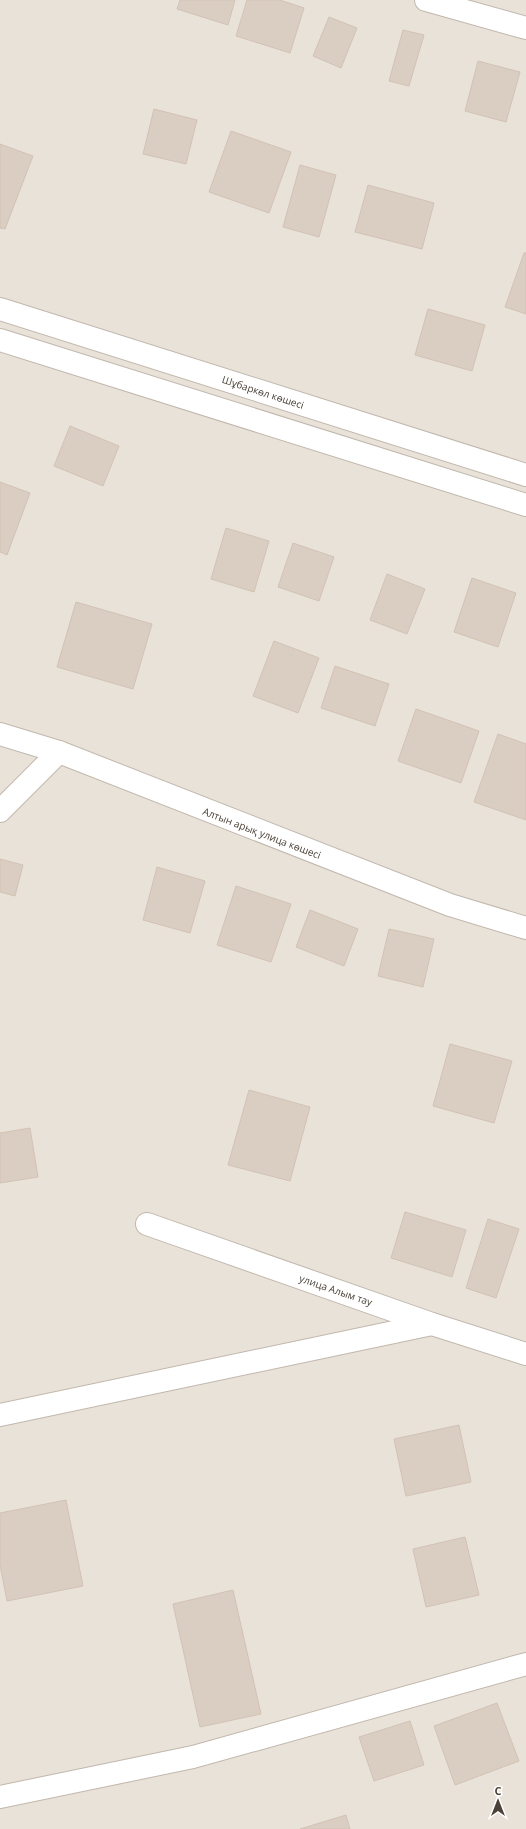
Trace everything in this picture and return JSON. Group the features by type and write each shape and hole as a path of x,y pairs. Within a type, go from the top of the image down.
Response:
{"street":[{"path":"426,0 526,28"},
{"name":"Шұбаркөл көшесі","path":"0,309 526,475"},
{"path":"0,340 526,505"},
{"name":"Алтын арық улица көшесі","path":"0,734 59,752 450,905 526,928"},
{"path":"0,811 59,752"},
{"name":"улица Алым тау","path":"147,1224 432,1324 526,1354"},
{"path":"0,1416 432,1324"},
{"path":"0,1796 193,1758 526,1664"}],"shaded area":[{"path":"0,0 526,0 526,1829 0,1829"}],"building":[{"path":"180,0 235,0 228,25 177,9"},
{"path":"247,0 280,0 304,8 290,53 236,36"},
{"path":"329,17 357,28 341,68 313,56"},
{"path":"403,30 424,35 409,86 389,81"},
{"path":"478,61 520,72 506,122 465,111"},
{"path":"154,109 197,120 186,164 143,154"},
{"path":"231,131 291,152 269,213 209,192"},
{"path":"0,144 33,156 5,229 0,228"},
{"path":"300,165 336,175 319,237 283,227"},
{"path":"368,185 434,203 422,249 355,232"},
{"path":"524,253 526,253 526,314 505,307"},
{"path":"428,309 485,325 472,371 415,355"},
{"path":"70,426 119,446 103,486 54,466"},
{"path":"0,482 30,493 7,555 0,552"},
{"path":"226,528 269,541 254,592 211,579"},
{"path":"293,543 334,557 319,601 278,587"},
{"path":"387,574 425,589 407,634 370,620"},
{"path":"472,578 516,593 498,647 454,632"},
{"path":"76,602 152,624 133,689 57,667"},
{"path":"274,641 319,658 298,713 253,696"},
{"path":"335,666 389,684 375,726 321,708"},
{"path":"416,709 479,731 461,783 398,761"},
{"path":"498,734 526,744 526,820 474,802"},
{"path":"0,859 23,865 15,896 0,892"},
{"path":"157,867 205,881 190,933 143,920"},
{"path":"236,886 291,904 271,962 217,945"},
{"path":"310,910 358,929 344,966 296,947"},
{"path":"389,929 434,939 423,987 378,976"},
{"path":"450,1044 512,1061 494,1123 433,1106"},
{"path":"249,1090 310,1107 290,1181 228,1165"},
{"path":"30,1128 38,1177 0,1183 0,1133"},
{"path":"405,1212 466,1230 452,1277 391,1258"},
{"path":"488,1219 519,1229 496,1298 466,1288"},
{"path":"459,1425 471,1482 406,1496 394,1439"},
{"path":"66,1500 83,1586 7,1601 0,1565 0,1513"},
{"path":"465,1537 479,1595 426,1607 413,1549"},
{"path":"233,1590 261,1714 200,1727 173,1604"},
{"path":"497,1703 519,1761 455,1785 434,1726"},
{"path":"410,1721 424,1765 374,1781 359,1737"},
{"path":"346,1815 350,1829 300,1829"}]}
